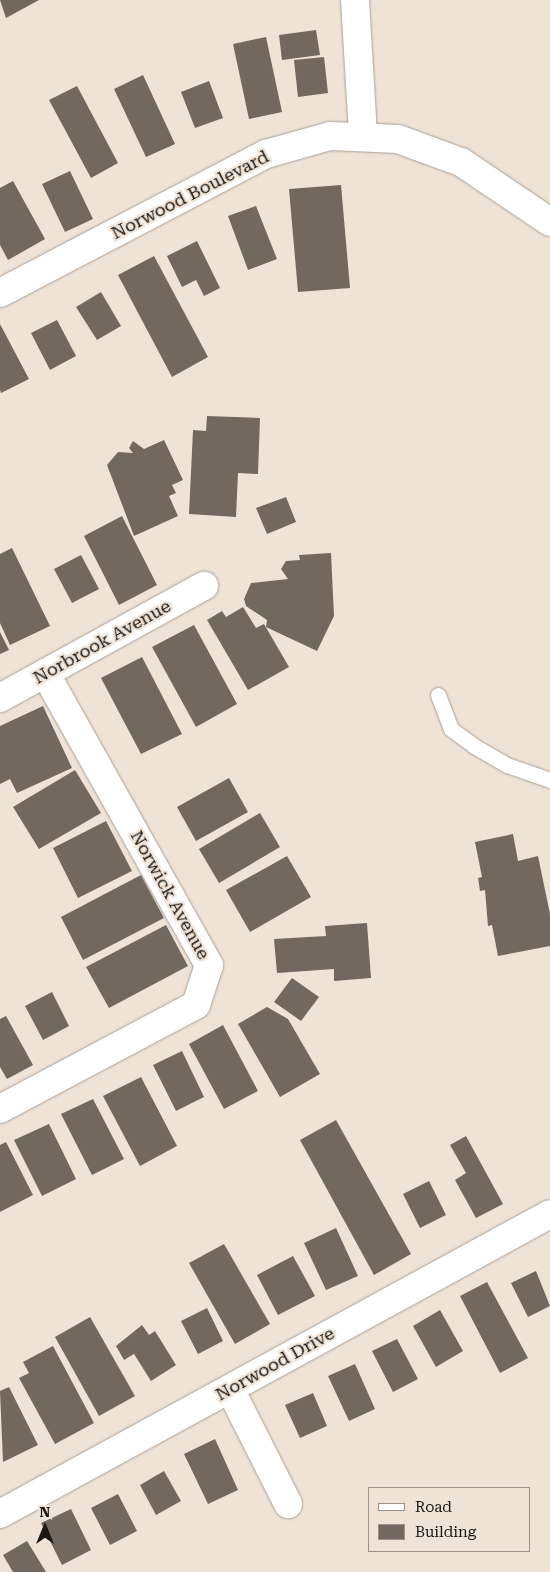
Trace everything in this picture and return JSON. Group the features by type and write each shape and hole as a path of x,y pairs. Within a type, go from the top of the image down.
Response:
{"street":[{"path":"355,0 363,135"},
{"name":"Norwood Boulevard","path":"0,293 266,154 330,136 363,135 398,139 461,162 550,222"},
{"name":"Norbrook Avenue","path":"0,698 204,586"},
{"name":"Norwick Avenue","path":"0,1109 196,1005 209,965 45,673"},
{"name":"Norwood Drive","path":"0,1514 550,1214"},
{"path":"230,1389 288,1504"}],"lane":[{"path":"438,695 451,729 474,746 550,780"}],"building":[{"path":"0,0 39,0 6,18"},
{"path":"316,30 320,55 282,60 279,35"},
{"path":"266,37 282,112 249,119 233,44"},
{"path":"324,57 328,93 298,97 294,60"},
{"path":"143,75 175,144 146,157 114,89"},
{"path":"209,81 223,118 195,128 181,92"},
{"path":"77,86 118,163 91,178 49,100"},
{"path":"70,171 93,219 65,232 42,184"},
{"path":"13,181 45,239 8,260 0,245 0,188"},
{"path":"341,185 350,288 298,292 289,189"},
{"path":"256,206 277,259 248,270 228,216"},
{"path":"197,241 220,288 204,296 196,280 182,287 167,256"},
{"path":"154,256 208,357 172,377 118,275"},
{"path":"101,292 121,326 97,340 76,307"},
{"path":"57,320 76,356 50,370 31,333"},
{"path":"0,324 29,379 1,393 0,390"},
{"path":"207,416 260,418 258,474 238,473 236,517 189,514 193,430 206,431"},
{"path":"164,440 183,480 172,485 176,493 169,496 178,516 134,536 107,465 118,452 133,453 129,448 133,441 144,449"},
{"path":"286,497 296,522 267,534 256,508"},
{"path":"122,516 157,585 119,605 84,536"},
{"path":"12,548 50,626 10,645 0,623 0,554"},
{"path":"331,553 334,616 317,651 266,627 267,620 246,606 244,599 251,583 288,579 281,569 286,561 300,560 299,555"},
{"path":"81,555 99,589 72,603 54,569"},
{"path":"243,607 256,628 264,624 289,667 248,690 207,620 222,611 226,617"},
{"path":"194,625 237,704 196,727 152,647"},
{"path":"0,632 9,650 0,654"},
{"path":"142,657 182,734 141,754 101,678"},
{"path":"43,706 72,768 17,793 10,779 0,784 0,726"},
{"path":"75,770 101,813 39,849 13,807"},
{"path":"229,778 248,812 196,841 177,807"},
{"path":"260,813 280,847 219,883 199,849"},
{"path":"106,821 132,871 78,898 53,848"},
{"path":"513,834 518,861 538,856 550,914 550,946 498,956 492,925 488,926 485,890 480,891 478,878 482,877 475,842"},
{"path":"287,856 311,897 250,932 226,890"},
{"path":"141,875 164,918 83,960 61,917"},
{"path":"367,923 371,978 334,981 334,969 277,973 274,939 326,936 325,926"},
{"path":"166,925 188,966 109,1008 86,967"},
{"path":"292,978 319,997 301,1021 274,1002"},
{"path":"52,992 69,1026 43,1040 25,1006"},
{"path":"267,1007 288,1019 320,1074 280,1097 238,1024"},
{"path":"6,1016 33,1065 7,1079 0,1067 0,1019"},
{"path":"223,1025 258,1091 224,1109 189,1044"},
{"path":"182,1051 204,1097 176,1111 153,1065"},
{"path":"141,1077 177,1146 140,1166 103,1096"},
{"path":"93,1099 124,1159 92,1175 61,1114"},
{"path":"336,1120 411,1254 374,1275 300,1140"},
{"path":"49,1124 76,1179 42,1196 14,1140"},
{"path":"466,1136 503,1204 476,1218 455,1180 466,1173 450,1145"},
{"path":"6,1142 33,1195 0,1212 0,1145"},
{"path":"429,1181 446,1215 420,1228 403,1194"},
{"path":"336,1228 358,1276 326,1290 304,1243"},
{"path":"224,1244 270,1324 235,1344 189,1263"},
{"path":"293,1256 315,1296 278,1315 257,1275"},
{"path":"536,1271 550,1306 528,1317 511,1283"},
{"path":"487,1282 528,1358 500,1373 460,1296"},
{"path":"207,1308 223,1341 198,1354 181,1321"},
{"path":"440,1310 463,1351 436,1367 413,1326"},
{"path":"90,1317 135,1396 99,1416 55,1337"},
{"path":"142,1325 149,1335 155,1331 176,1365 151,1381 134,1354 124,1360 116,1346"},
{"path":"397,1339 418,1379 393,1392 372,1351"},
{"path":"53,1346 94,1423 55,1444 19,1378 29,1373 23,1362"},
{"path":"355,1364 375,1409 349,1421 328,1376"},
{"path":"9,1387 38,1445 3,1462 0,1391"},
{"path":"313,1393 327,1426 300,1438 285,1405"},
{"path":"215,1439 238,1490 208,1504 184,1454"},
{"path":"164,1471 181,1501 156,1515 140,1485"},
{"path":"118,1494 137,1531 110,1545 91,1508"},
{"path":"71,1509 91,1550 62,1565 41,1523"},
{"path":"27,1541 46,1572 13,1572 3,1555"}]}
